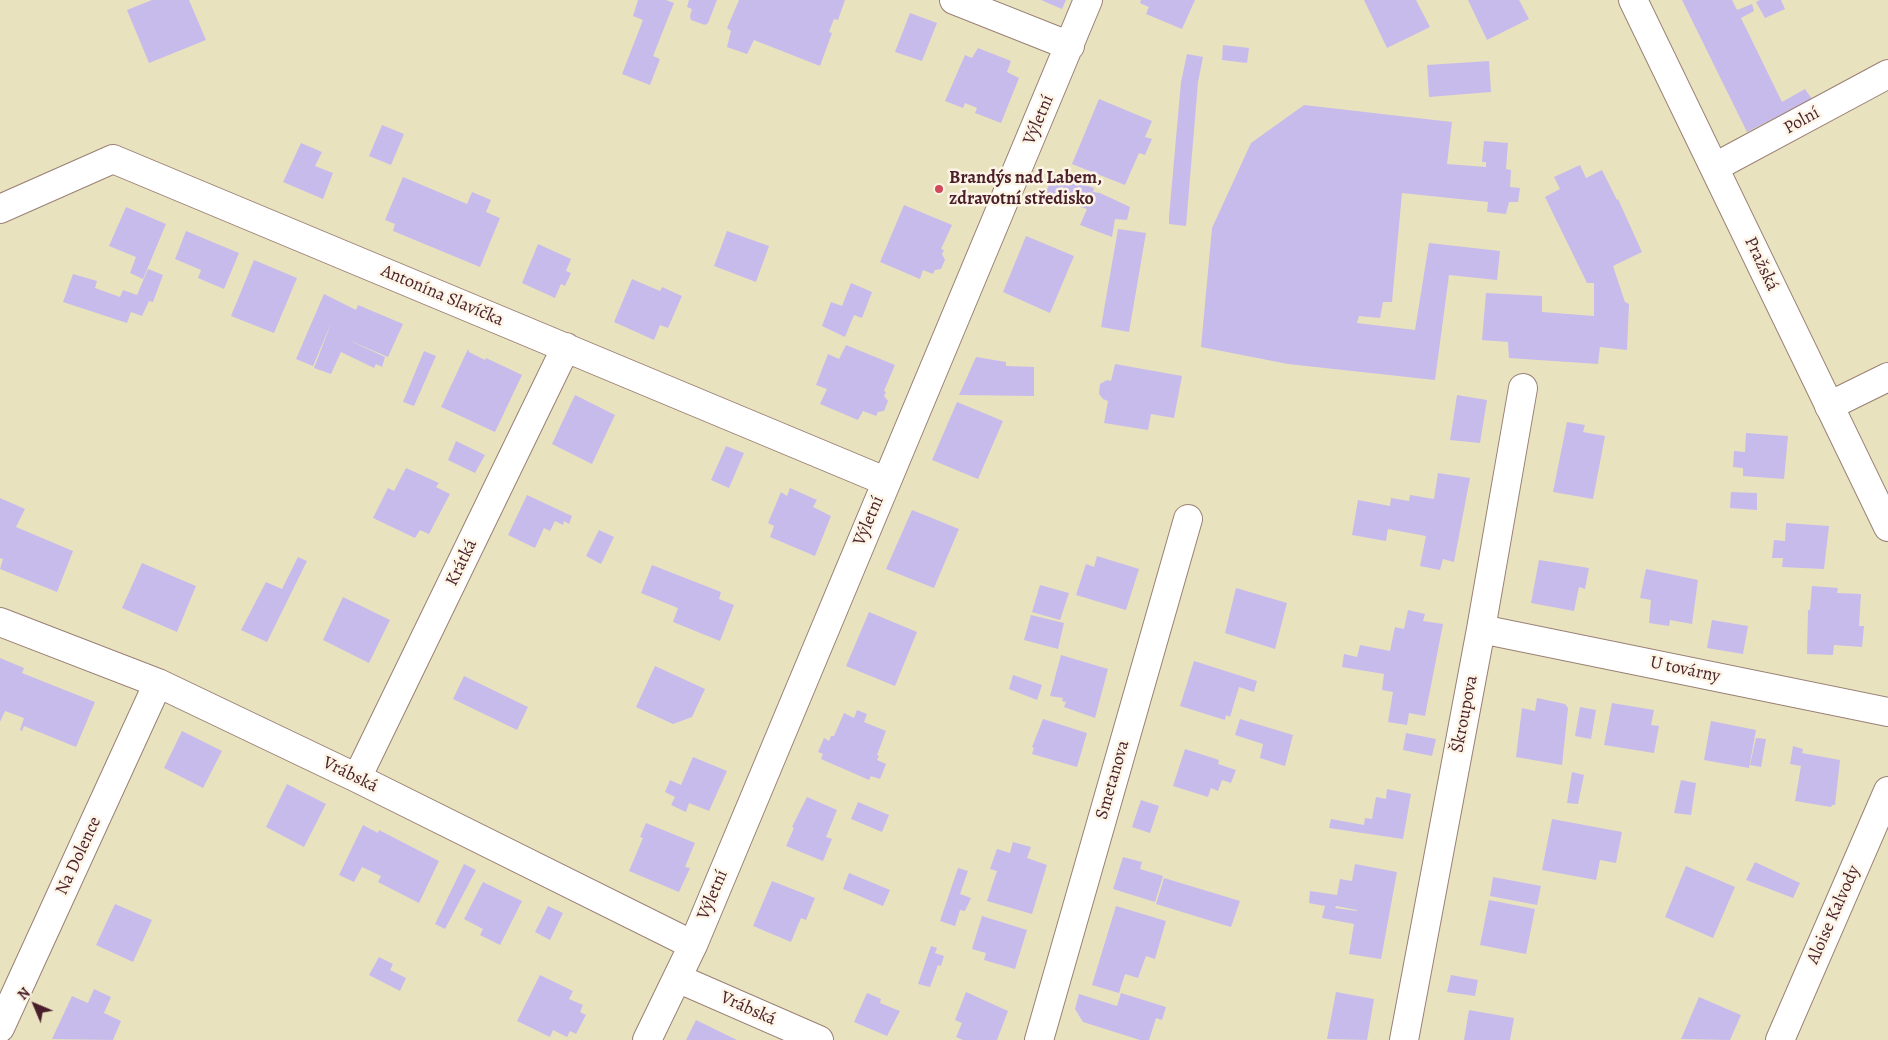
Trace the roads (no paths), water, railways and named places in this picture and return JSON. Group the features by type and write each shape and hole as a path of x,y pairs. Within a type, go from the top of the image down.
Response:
{"street":[{"path":"954,0 1070,46"},
{"name":"Výletní","path":"647,1040 693,945 885,481 1088,0"},
{"name":"Pražská","path":"1633,0 1888,527"},
{"name":"Polní","path":"1715,167 1888,74"},
{"name":"Antonína Slavíčka","path":"0,209 113,159 885,481"},
{"name":"Krátká","path":"357,778 566,347"},
{"path":"1829,406 1888,376"},
{"name":"Škroupova","path":"1404,1040 1482,629 1523,388"},
{"name":"Smetanova","path":"1039,1040 1188,519"},
{"name":"Vrábská","path":"0,622 158,683 357,778 693,945"},
{"name":"U továrny","path":"1482,629 1888,712"},
{"name":"Na Dolence","path":"0,1028 158,683"},
{"name":"Aloise Kalvody","path":"1780,1040 1888,791"},
{"name":"Vrábská","path":"677,978 819,1040"}],"place":[{"name":"Brandýs nad Labem, zdravotní středisko","path":"939,189"}]}
